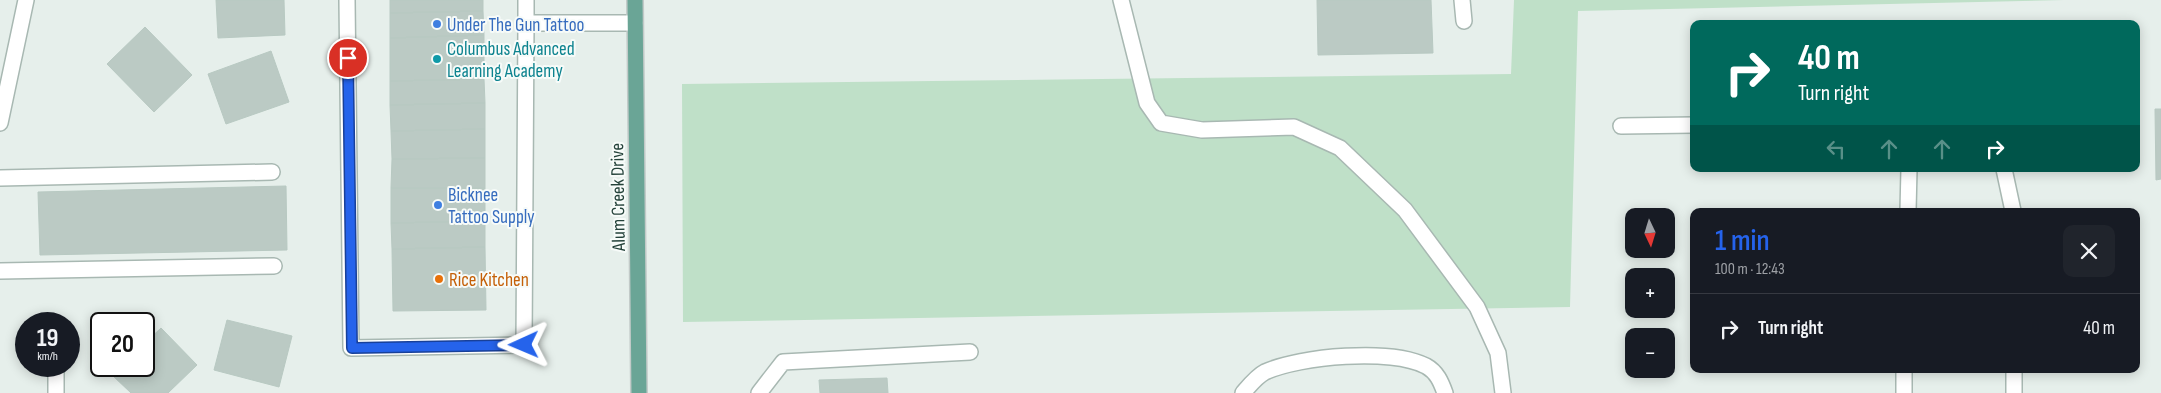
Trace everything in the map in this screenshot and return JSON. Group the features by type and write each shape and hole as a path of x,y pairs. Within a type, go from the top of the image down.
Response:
{"main road":[{"name":"Alum Creek Drive","path":"635,0 639,393"}],"street":[{"path":"0,119 26,0"},
{"path":"347,0 352,348 524,345 526,0"},
{"path":"1121,0 1147,103 1162,123 1202,130 1294,126 1340,148 1405,210 1477,307 1498,353 1503,393"},
{"path":"1462,0 1464,21"},
{"path":"526,23 635,23"},
{"path":"1621,126 1690,126"},
{"path":"0,178 272,172"},
{"path":"1908,208 1909,172"},
{"path":"2005,172 2012,208"},
{"path":"0,271 274,266"},
{"path":"759,393 783,362 970,352"},
{"path":"1243,393 1262,373 1286,364 1343,357 1406,358 1428,367 1441,379 1445,393"},
{"path":"1904,373 1904,393"},
{"path":"2014,373 2014,393"},
{"path":"56,377 56,393"}],"green space":[{"path":"1514,0 2064,0 1578,11 1570,307 683,322 682,84 1511,74"}],"building":[{"path":"216,0 284,0 285,35 218,38"},
{"path":"390,0 483,0 483,11 390,13"},
{"path":"1317,0 1431,0 1433,53 1318,55"},
{"name":"Under The Gun Tattoo","path":"483,11 484,35 390,38 390,13"},
{"path":"145,27 192,75 154,112 107,64"},
{"name":"Columbus Advanced Learning Academy","path":"484,35 484,79 390,81 390,38"},
{"path":"271,51 289,102 226,124 208,74"},
{"path":"484,79 485,103 390,105 390,81"},
{"path":"485,103 485,129 391,131 390,105"},
{"path":"2155,109 2161,109 2161,179 2156,180"},
{"path":"485,129 485,158 392,159 391,131"},
{"path":"485,158 485,188 391,188 392,159"},
{"path":"286,186 287,250 40,255 38,192"},
{"name":"Bicknee Tattoo Supply","path":"391,188 485,188 485,221 391,223"},
{"path":"485,221 485,247 392,249 391,223"},
{"name":"Rice Kitchen","path":"485,247 486,310 393,311 392,249"},
{"path":"227,320 292,336 279,387 214,370"},
{"path":"161,328 197,365 168,393 131,393 114,377 155,377 155,334"},
{"path":"887,378 888,393 820,393 819,380"}],"place":[{"name":"Under The Gun Tattoo","path":"437,24"},
{"name":"Columbus Advanced Learning Academy","path":"437,59"},
{"name":"Bicknee Tattoo Supply","path":"438,205"},
{"name":"Rice Kitchen","path":"439,279"}],"route":[{"path":"348,58 352,348 524,345"}]}
